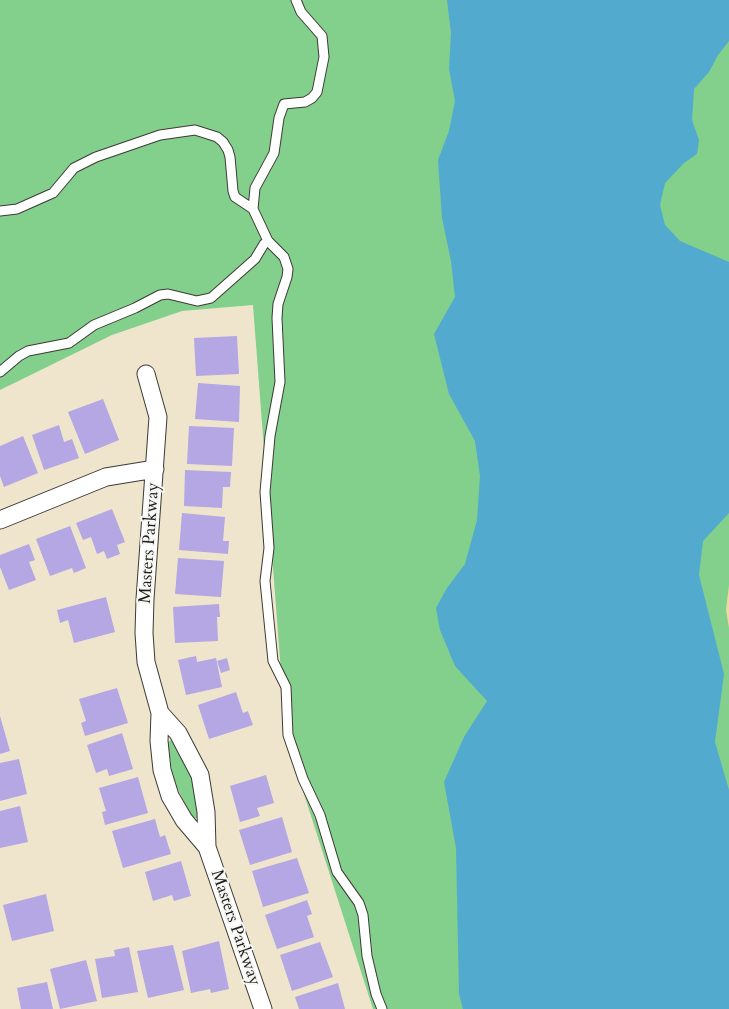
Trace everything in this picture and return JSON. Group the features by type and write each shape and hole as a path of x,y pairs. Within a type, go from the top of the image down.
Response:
{"street":[{"name":"Masters Parkway","path":"146,374 158,417 144,633 146,662 160,713 159,741 162,770 170,796 184,820 207,847"},
{"path":"0,520 106,477 155,469"},
{"name":"Masters Parkway","path":"160,713 178,733 200,775 206,812 207,847 262,1009"}],"lane":[{"path":"296,0 301,12 322,36 324,57 317,92 312,98 305,102 284,104 279,118 274,153 255,188 253,209 268,241 284,257 288,270 278,304 276,344 280,382 270,436 265,492 269,548 265,581 273,661 286,688 288,735 301,772 320,815 337,872 359,903 363,915 367,956 376,994 382,1009"},
{"path":"0,211 17,209 53,193 74,168 96,157 160,135 179,131 195,130 217,137 223,142 230,157 233,191 235,197 253,209"},
{"path":"0,372 19,356 28,351 69,342 94,325 135,308 160,295 168,294 197,301 211,298 255,259 264,244 268,241"}],"green space":[{"path":"0,0 729,0 729,1009 373,1009 286,738 253,305 182,311 112,335 0,390"},
{"path":"173,739 196,784 198,818 194,818 191,815 173,780 168,742"}],"sand":[{"path":"729,585 729,628 726,610"}],"water":[{"path":"447,0 729,0 729,41 718,55 709,72 694,89 692,120 699,140 697,154 684,163 665,183 660,205 665,225 680,241 729,262 729,513 703,541 699,575 724,674 715,742 729,790 729,1009 463,1009 459,994 456,848 444,782 464,737 487,701 455,666 440,630 436,608 447,588 465,564 477,520 480,476 475,441 449,394 434,334 455,297 451,261 442,218 438,160 449,131 455,101 449,69 451,33"}],"building":[{"path":"237,336 239,374 196,376 194,338"},
{"path":"198,383 240,386 239,422 195,419"},
{"path":"103,399 119,440 85,454 68,412"},
{"path":"59,425 64,442 72,439 79,458 44,470 32,435"},
{"path":"189,426 234,428 232,466 187,464"},
{"path":"23,436 38,473 4,487 0,476 0,446"},
{"path":"185,470 231,472 230,487 223,487 222,508 184,506"},
{"path":"112,509 125,542 117,545 120,554 107,559 104,551 97,554 91,537 83,540 76,523"},
{"path":"182,513 225,517 223,541 229,541 228,554 179,550"},
{"path":"70,526 86,568 74,573 72,568 50,576 36,539"},
{"path":"29,544 35,560 29,562 36,580 9,590 0,567 0,555"},
{"path":"178,558 224,561 221,597 175,594"},
{"path":"106,597 115,632 74,643 68,620 60,623 57,610"},
{"path":"219,604 220,617 217,617 218,641 175,643 173,607"},
{"path":"196,656 197,662 216,658 222,687 186,695 178,660"},
{"path":"227,658 230,670 221,673 217,661"},
{"path":"117,688 128,723 85,736 81,723 86,721 79,699"},
{"path":"236,692 243,713 248,711 253,725 209,739 198,705"},
{"path":"0,716 10,751 0,754"},
{"path":"122,733 133,769 109,776 107,769 96,773 87,745"},
{"path":"19,759 27,794 0,801 0,763"},
{"path":"266,775 274,803 257,808 260,816 240,822 230,786"},
{"path":"138,777 148,813 105,825 102,812 106,811 99,788"},
{"path":"20,806 28,842 0,848 0,811"},
{"path":"282,817 292,852 250,865 239,830"},
{"path":"155,819 160,837 165,835 171,854 123,868 112,831"},
{"path":"297,858 309,893 263,907 252,871"},
{"path":"181,861 191,896 174,901 172,895 153,901 145,872"},
{"path":"46,894 54,931 12,941 3,905"},
{"path":"307,900 312,914 307,916 314,937 277,949 265,915"},
{"path":"219,941 229,989 211,993 210,989 191,993 182,951"},
{"path":"320,942 333,977 292,991 280,955"},
{"path":"173,945 184,990 148,998 137,951"},
{"path":"129,947 138,992 102,998 95,959 115,956 114,950"},
{"path":"86,960 97,1001 60,1009 50,969"},
{"path":"47,982 53,1009 21,1009 17,988"},
{"path":"338,983 345,1009 299,1009 295,997"}]}
